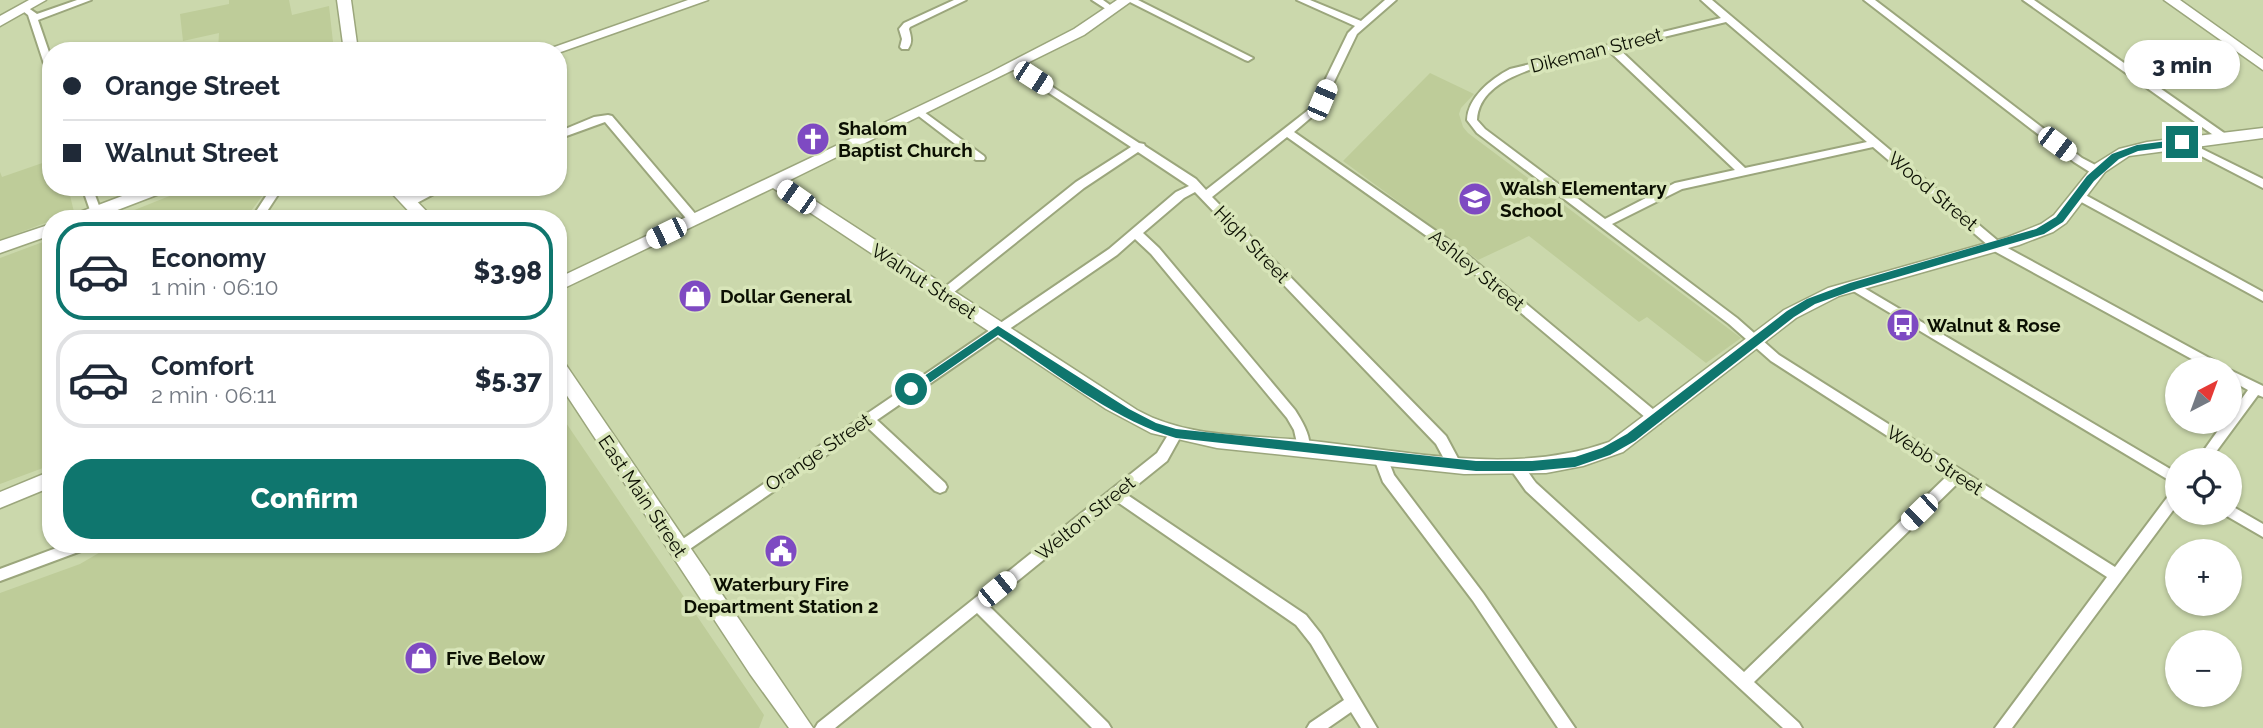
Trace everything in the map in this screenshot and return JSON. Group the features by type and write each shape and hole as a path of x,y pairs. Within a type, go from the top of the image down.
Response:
{"main road":[{"path":"0,22 29,13 39,0"},
{"path":"344,0 350,42"},
{"path":"567,45 701,0"},
{"path":"567,281 1014,66 1079,32 1128,0"},
{"path":"2171,0 2263,66"},
{"name":"Walnut Street","path":"775,182 1125,413 1153,427 1176,434 1454,464 1516,467 1563,464 1597,456 1616,447 1803,306 1853,286 2032,235 2055,224 2097,171 2115,157 2132,149 2263,133"},
{"path":"109,210 141,196"},
{"path":"403,196 417,210"},
{"path":"0,247 42,232"},
{"name":"East Main Street","path":"567,382 757,667 802,728"},
{"path":"0,499 42,483"}],"street":[{"path":"42,49 29,13 86,0"},
{"path":"905,47 907,39 904,29 907,25 961,0"},
{"path":"1097,0 1112,10"},
{"path":"1128,0 1248,58"},
{"path":"1302,0 1361,25"},
{"name":"Orange Street","path":"678,549 1137,234 1180,195 1201,191 1289,132 1319,106 1349,40 1361,25 1391,0"},
{"name":"Wood Street","path":"1706,0 1996,246 2198,357"},
{"path":"1868,0 2078,160 2097,171"},
{"path":"2028,0 2223,137"},
{"name":"Dikeman Street","path":"1728,19 1508,73 1474,107 1471,114 1473,122 1481,131 1605,223 1756,342"},
{"path":"1610,46 1743,172"},
{"name":"High Street","path":"1014,66 1140,146 1201,191 1441,440 1454,464"},
{"path":"919,112 980,158"},
{"path":"567,132 598,119 608,118 694,220"},
{"name":"Ashley Street","path":"1289,132 1449,246 1656,419"},
{"path":"2182,142 2263,184"},
{"path":"1605,223 1670,189 1876,143"},
{"path":"944,294 1080,185 1140,146"},
{"path":"2078,195 2263,297"},
{"path":"409,202 422,196"},
{"path":"1137,234 1155,251 1291,414 1300,429 1304,448"},
{"path":"1853,286 2165,473"},
{"name":"Webb Street","path":"1756,342 1775,358 2116,576"},
{"path":"2213,448 2260,391 2242,381"},
{"path":"867,419 940,486"},
{"name":"Welton Street","path":"823,728 1162,457 1176,434"},
{"path":"1380,456 1388,478 1478,597 1567,728"},
{"path":"1516,467 1531,487 1794,728"},
{"path":"1745,681 1958,474"},
{"path":"1116,494 1301,620 1316,639 1369,728"},
{"path":"2003,728 2165,511"},
{"path":"2242,518 2263,531"},
{"path":"0,575 60,553"},
{"path":"978,605 1102,728"},
{"path":"1315,728 1353,702"}],"shaded area":[{"path":"229,0 289,0 292,15 329,6 333,42 218,42 219,33 183,41 180,14 229,4"},
{"name":"Walsh Elementary School","path":"1430,73 1474,94 1459,114 1468,133 1741,338 1706,363 1647,317 1639,322 1529,236 1478,260 1343,161"},
{"path":"42,163 42,196 70,196 74,210 42,210 42,224 0,240 0,172 2,177"},
{"path":"170,196 262,196 252,210 134,210"},
{"path":"42,242 42,468 0,484 0,258"},
{"path":"567,424 764,715 759,728 0,728 0,593 80,564 99,553 567,553"}],"place":[{"name":"Shalom Baptist Church","path":"813,139"},
{"name":"Walsh Elementary School","path":"1475,199"},
{"name":"Dollar General","path":"695,296"},
{"name":"Walnut & Rose","path":"1903,325"},
{"name":"Waterbury Fire Department Station 2","path":"781,551"},
{"name":"Five Below","path":"421,658"}],"route":[{"path":"911,389 998,330 1125,413 1153,427 1176,434 1476,466 1516,467 1575,462 1606,452 1631,438 1790,314 1811,302 1853,286 2040,232 2055,224 2091,178 2115,157 2137,148 2182,142"}]}
